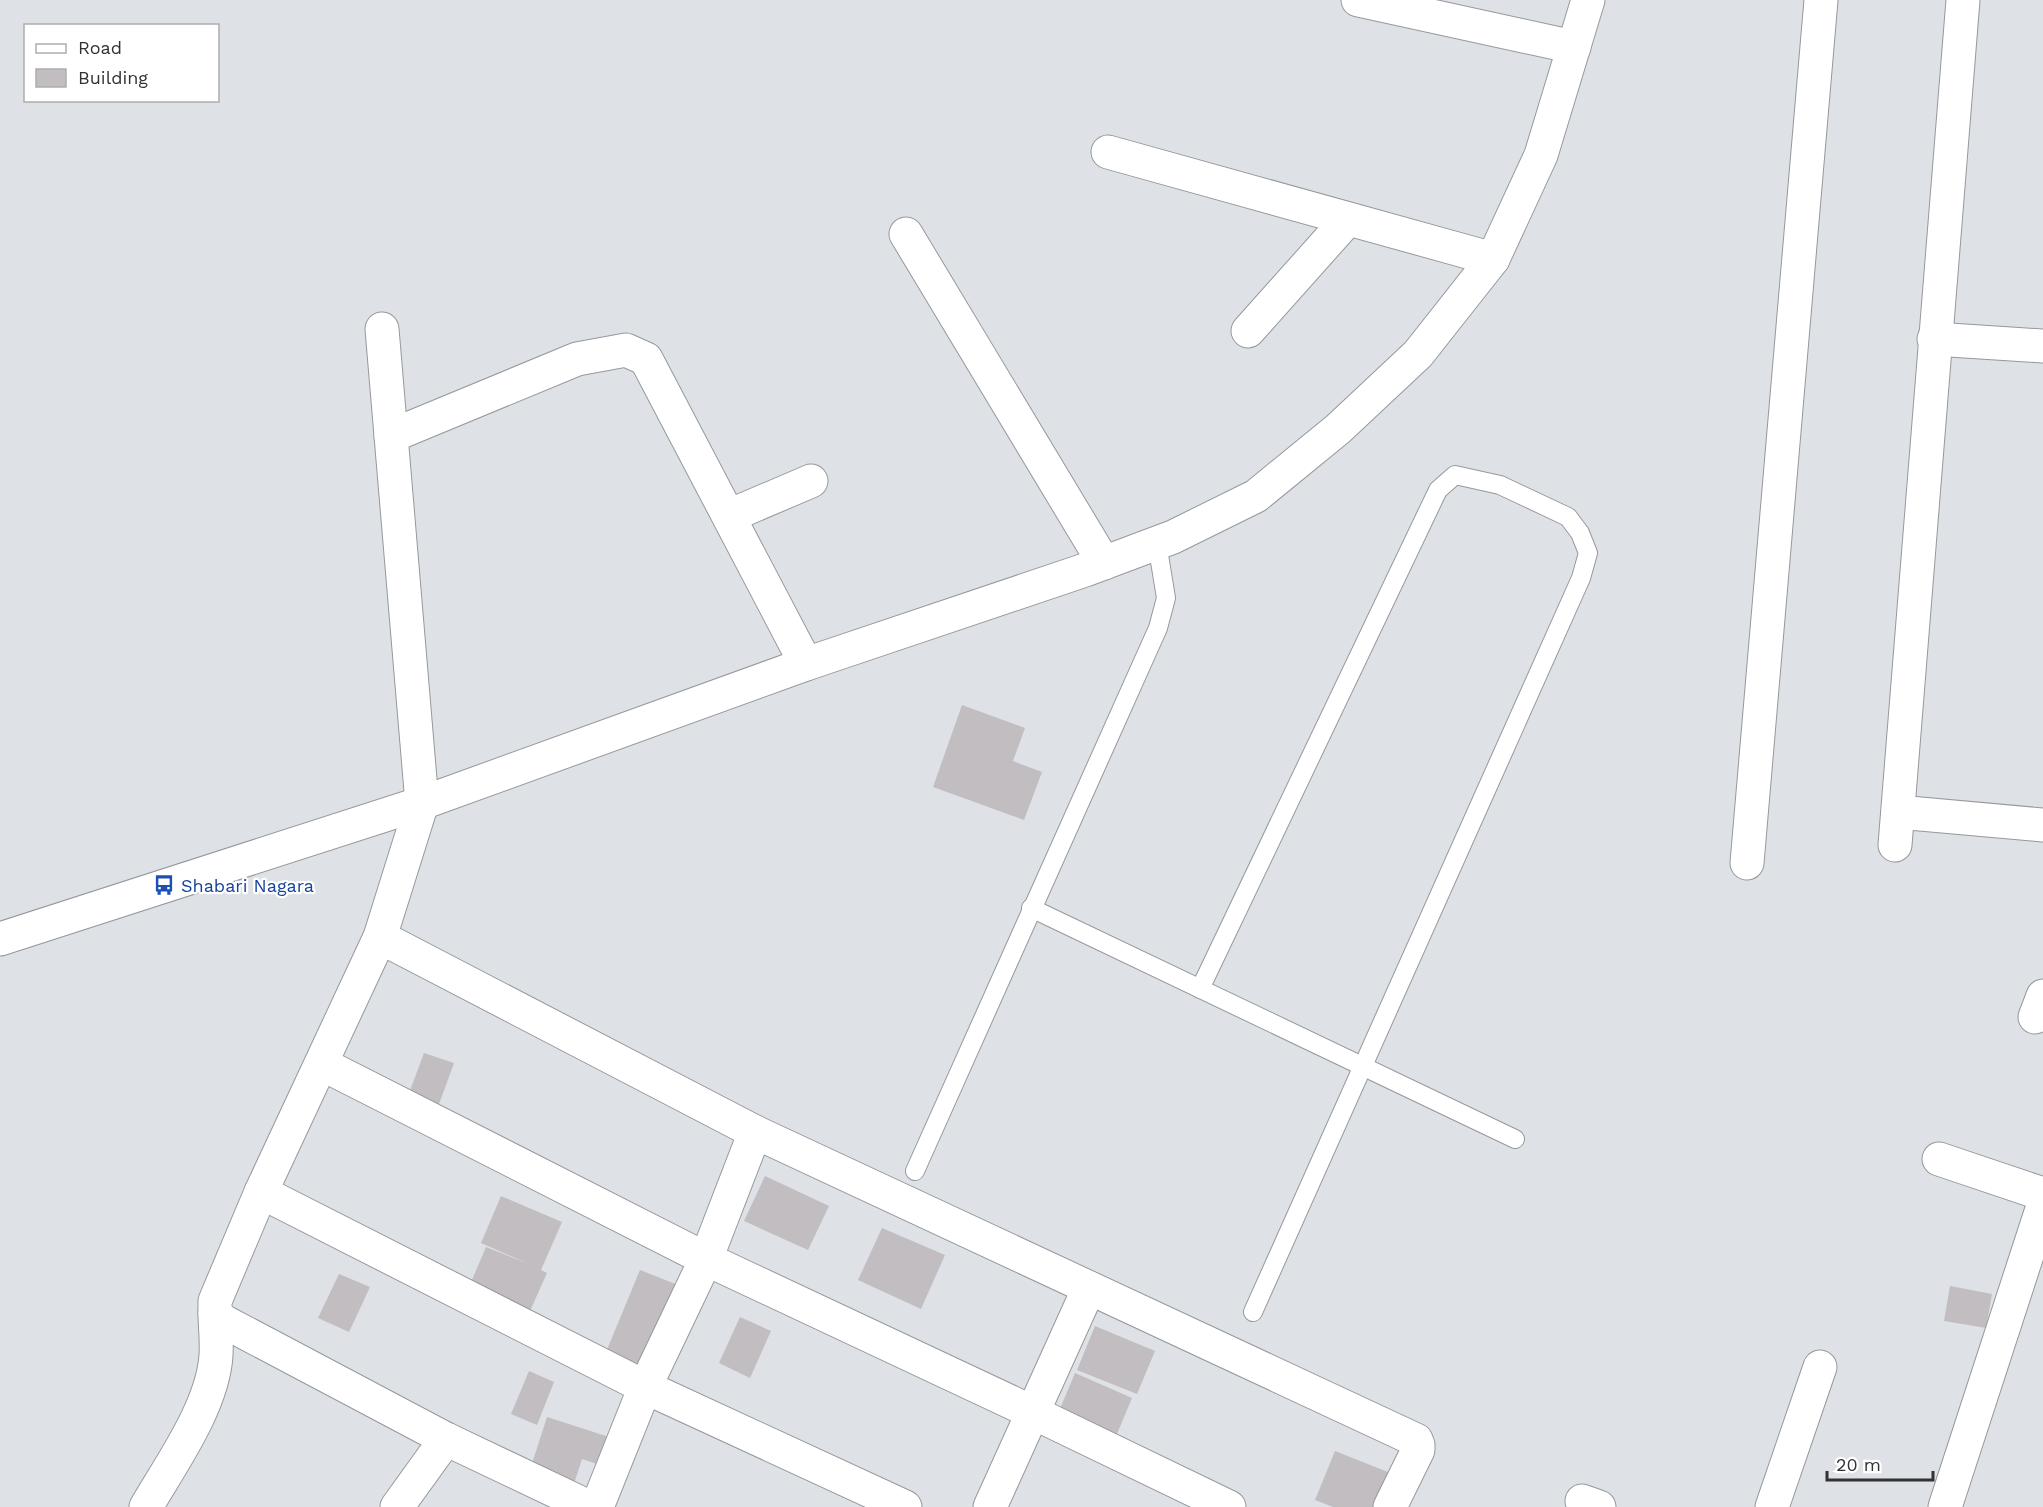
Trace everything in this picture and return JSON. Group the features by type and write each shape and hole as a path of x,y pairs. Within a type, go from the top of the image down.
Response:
{"street":[{"path":"1358,0 1574,47"},
{"path":"0,939 422,803 806,664 1104,563 1173,537 1256,496 1338,429 1418,354 1493,259 1541,155 1588,0"},
{"path":"1747,863 1821,0"},
{"path":"1895,845 1963,0"},
{"path":"1108,152 1493,259"},
{"path":"1248,331 1348,219"},
{"path":"906,234 1104,563"},
{"path":"146,1507 206,1401 216,1357 215,1301 261,1192 380,937 422,803 382,329"},
{"path":"1934,339 2043,346"},
{"path":"391,436 577,359 626,350 646,359 806,664"},
{"path":"729,516 812,481"},
{"path":"1898,812 2043,825"},
{"path":"380,937 755,1132 1416,1440 1418,1450 1390,1507"},
{"path":"322,1064 706,1259 1228,1507"},
{"path":"597,1507 645,1387 706,1259 755,1132"},
{"path":"1938,1159 2043,1194"},
{"path":"261,1192 645,1387 905,1507"},
{"path":"1946,1507 2043,1206"},
{"path":"990,1507 1089,1288"},
{"path":"215,1313 223,1321 446,1439 589,1507"},
{"path":"1772,1507 1820,1367"},
{"path":"397,1507 446,1439"}],"lane":[{"path":"1200,989 1438,490 1455,475 1500,485 1568,517 1580,533 1588,553 1581,578 1253,1312"},
{"path":"915,1171 1158,628 1166,598 1156,543"},
{"path":"1031,908 1515,1140"}],"building":[{"path":"962,705 1025,728 1013,761 1042,772 1024,820 933,787"},
{"path":"424,1053 454,1063 438,1107 408,1096"},
{"path":"765,1176 829,1206 808,1250 744,1221"},
{"path":"501,1196 562,1222 541,1270 547,1273 526,1320 466,1294 486,1247 529,1264 481,1243"},
{"path":"882,1228 945,1255 921,1309 858,1280"},
{"path":"640,1270 678,1285 643,1373 604,1357"},
{"path":"339,1274 370,1287 349,1332 318,1318"},
{"path":"1950,1286 1992,1294 1986,1328 1944,1321"},
{"path":"740,1317 771,1331 750,1378 719,1363"},
{"path":"1095,1326 1155,1351 1137,1394 1077,1370"},
{"path":"529,1371 554,1382 537,1425 511,1414"},
{"path":"1075,1373 1132,1398 1114,1441 1057,1416"},
{"path":"547,1417 609,1437 600,1465 582,1459 573,1487 529,1473"},
{"path":"1335,1451 1398,1476 1386,1507 1333,1507 1315,1500"}],"place":[{"name":"Shabari Nagara","path":"164,885"}]}
